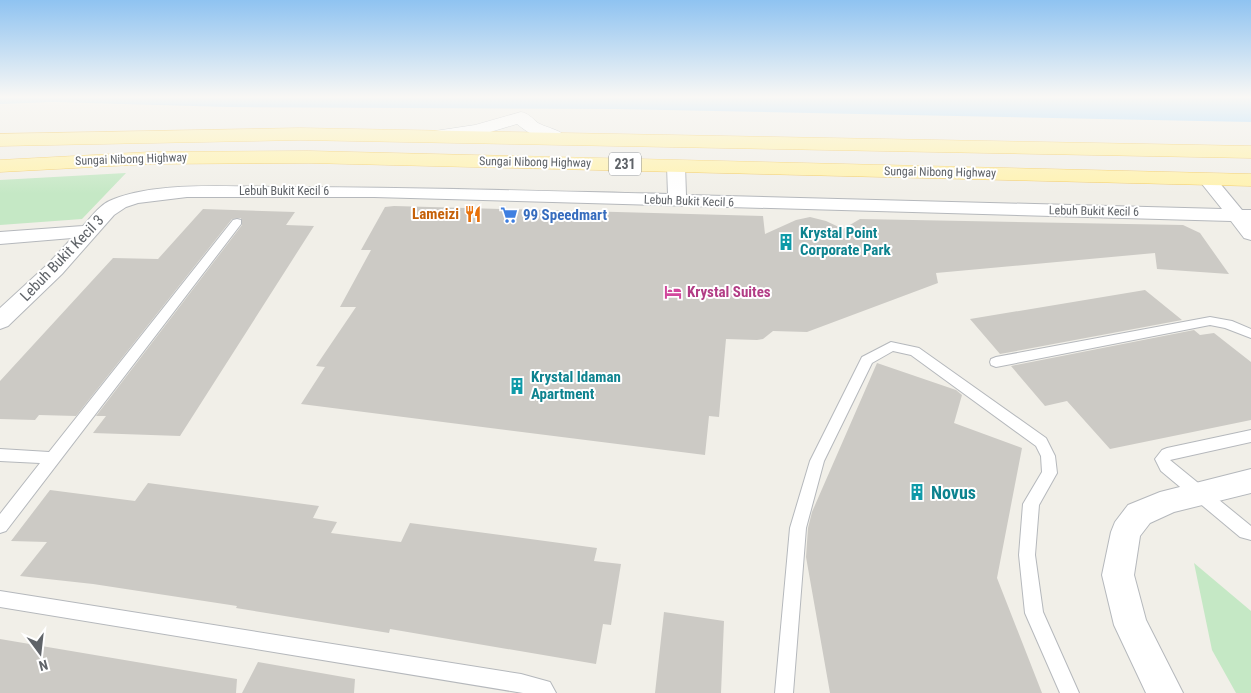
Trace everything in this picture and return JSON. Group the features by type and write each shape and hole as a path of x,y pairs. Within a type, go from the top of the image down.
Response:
{"main road":[{"name":"Sungai Nibong Highway","path":"0,140 300,134 1251,152"},
{"name":"Sungai Nibong Highway","path":"0,166 150,158 289,157 1251,180"}],"street":[{"path":"435,136 479,129"},
{"path":"538,129 558,138"},
{"path":"676,166 677,201"},
{"path":"1207,179 1243,216 1251,234"},
{"name":"Lebuh Bukit Kecil 6","path":"127,200 187,192 374,192 1243,216"},
{"name":"Lebuh Bukit Kecil 3","path":"0,321 8,307 55,269 108,212 127,200"},
{"path":"0,238 90,231"},
{"path":"1165,693 1131,625 1118,575 1126,532 1139,514 1170,501 1251,481"}],"lane":[{"path":"0,526 236,222"},
{"path":"996,362 1210,321 1228,324 1251,334"},
{"path":"784,693 798,528 817,461 867,360 891,346 915,351 1041,442 1048,456 1050,473 1031,504 1027,555 1034,613 1070,693"},
{"path":"1251,436 1167,454 1162,459 1166,467 1251,534"},
{"path":"0,455 53,458"},
{"path":"0,599 522,683 543,689 547,693"}],"green space":[{"path":"126,173 82,219 0,225 0,180"},
{"path":"1194,563 1251,611 1251,693 1236,693 1212,650"}],"building":[{"path":"385,207 763,216 765,234 796,220 810,217 826,221 843,229 860,219 1183,225 1200,233 1229,274 1157,269 1155,253 936,273 938,283 807,332 773,331 763,339 726,339 719,417 709,416 705,455 301,404 325,367 316,366 356,307 340,307 371,250 361,250"},
{"path":"203,209 295,212 286,225 314,226 180,436 93,433 106,416 96,416 242,225 241,218 232,219 76,416 39,415 35,420 0,419 0,381 113,258 158,259"},
{"path":"1145,290 1182,320 1000,354 970,319"},
{"path":"1194,330 1200,335 1214,333 1251,362 1251,420 1110,449 1067,401 1045,406 1011,366"},
{"name":"Novus","path":"877,363 956,390 962,395 954,423 1022,448 997,578 1042,693 830,693 806,557 808,528 812,512"},
{"path":"148,483 319,506 313,518 337,522 331,533 401,542 410,523 597,548 594,561 621,564 611,625 603,624 596,664 390,629 389,633 236,608 237,606 93,584 20,576 47,542 11,541 50,490 135,501"},
{"path":"664,612 724,621 721,693 655,693"},
{"path":"0,639 237,679 236,693 0,693"},
{"path":"258,662 355,679 354,693 242,693"}],"place":[{"name":"Lameizi","path":"473,214"},
{"name":"99 Speedmart","path":"509,215"},
{"name":"Krystal Point Corporate Park","path":"786,242"},
{"name":"Krystal Suites","path":"673,292"},
{"name":"Krystal Idaman Apartment","path":"517,386"},
{"name":"Novus","path":"917,492"}]}
